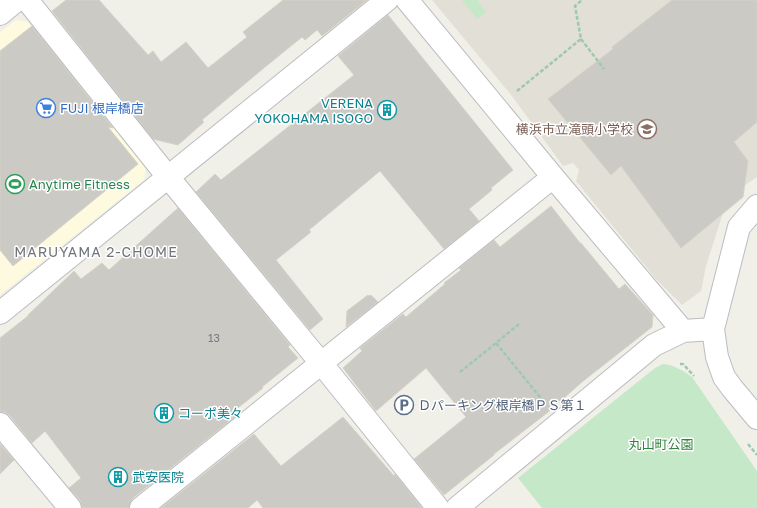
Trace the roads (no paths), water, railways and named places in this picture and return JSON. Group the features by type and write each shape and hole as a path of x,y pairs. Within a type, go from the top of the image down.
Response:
{"street":[{"path":"0,14 17,0"},
{"path":"27,0 168,177 438,508"},
{"path":"0,313 387,0"},
{"path":"407,0 553,177 683,331"},
{"path":"141,508 553,177"},
{"path":"757,206 739,227 713,329 717,357 724,377 757,418"},
{"path":"457,508 654,345 683,331 713,329"},
{"path":"0,424 70,508"}],"place":[{"name":"FUJI 根岸橋店","path":"46,108"},
{"name":"VERENA YOKOHAMA ISOGO","path":"387,110"},
{"name":"横浜市立滝頭小学校","path":"647,129"},
{"name":"Anytime Fitness","path":"15,184"},
{"name":"Ｄパーキング根岸橋ＰＳ第１","path":"404,405"},
{"name":"コーポ美々","path":"164,413"},
{"name":"武安医院","path":"118,477"}],"district":[{"name":"MARUYAMA 2-CHOME","path":"96,252"}],"park label":[{"name":"丸山町公園","path":"661,444"}]}
